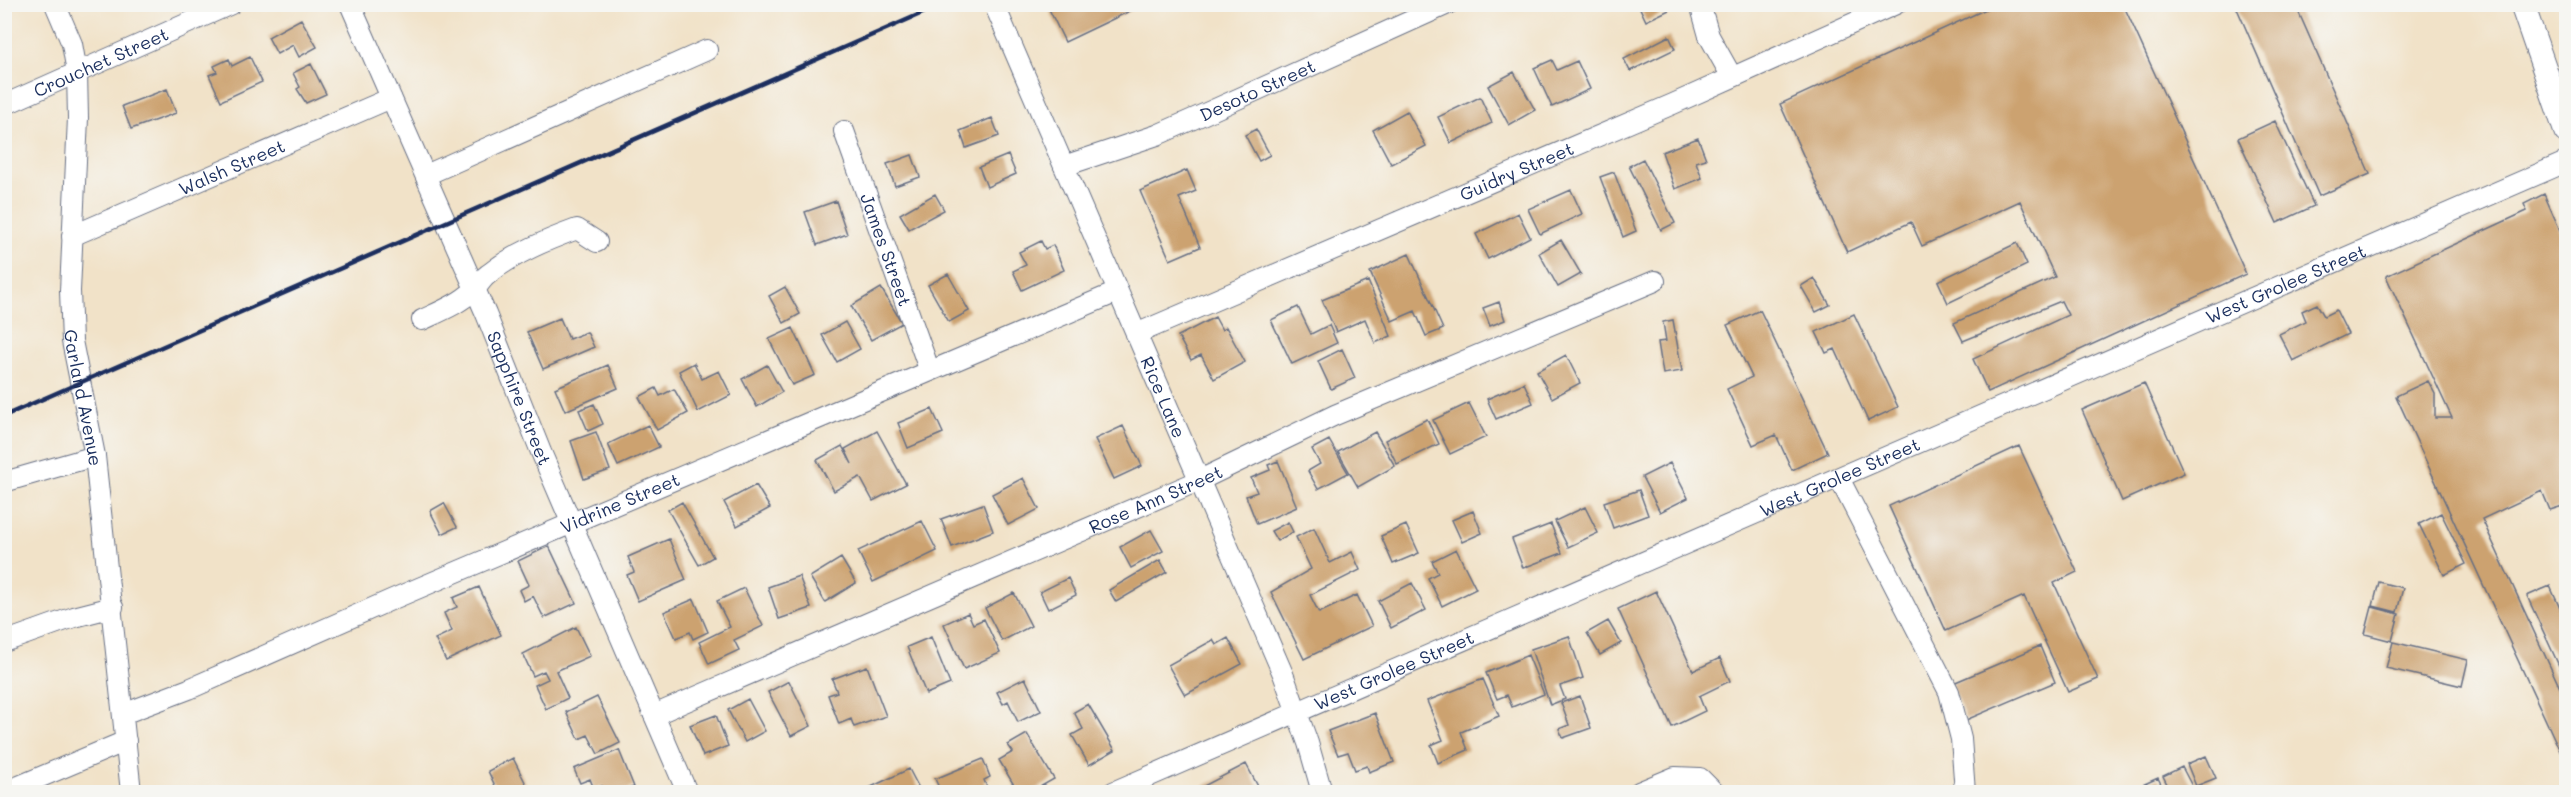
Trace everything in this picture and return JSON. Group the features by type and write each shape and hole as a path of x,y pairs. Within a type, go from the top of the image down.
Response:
{"street":[{"name":"Garland Avenue","path":"55,4 72,44 77,72 78,118 70,291 72,342 95,456 113,607 131,792"},
{"name":"Crouchet Street","path":"4,105 231,4"},
{"name":"Sapphire Street","path":"350,4 426,175 687,792"},
{"name":"Rice Lane","path":"994,4 1282,674 1322,792"},
{"name":"Desoto Street","path":"1064,166 1156,135 1448,4"},
{"path":"1700,4 1709,36 1732,77"},
{"name":"Guidry Street","path":"1136,334 1896,4"},
{"path":"2522,4 2566,131"},
{"path":"426,175 706,50"},
{"name":"Walsh Street","path":"72,237 391,98"},
{"name":"James Street","path":"844,131 929,369"},
{"name":"West Grolee Street","path":"1113,792 2566,162"},
{"path":"422,320 456,305 474,290 487,274 507,260 552,238 577,229 597,242"},
{"name":"Rose Ann Street","path":"654,715 1198,481 1335,415 1655,282"},
{"name":"Vidrine Street","path":"123,714 189,689 393,599 573,525 929,369 1117,292"},
{"path":"4,482 95,456"},
{"path":"1839,478 1949,692 1961,739 1965,792"},
{"path":"4,642 74,617 113,607"},
{"path":"5,792 126,741"},
{"path":"1639,792 1675,777 1700,778 1714,792"}],"building":[{"path":"1058,4 1137,4 1138,7 1065,42 1049,9"},
{"path":"1638,4 1667,4 1669,10 1646,21"},
{"path":"1997,4 2123,4 2246,274 1988,392 1973,359 2068,315 2061,301 1963,341 1954,323 2055,277 2020,201 1922,246 1911,222 1847,252 1780,104"},
{"path":"2235,4 2295,4 2370,174 2319,196"},
{"path":"301,19 317,47 299,57 293,45 277,54 268,37"},
{"path":"1669,36 1675,49 1630,71 1624,59"},
{"path":"250,57 262,82 221,101 209,75 217,72 214,66 229,59 232,66"},
{"path":"1552,60 1557,70 1577,61 1590,89 1552,107 1534,68"},
{"path":"311,64 326,94 306,103 297,89 300,87 293,73"},
{"path":"1514,72 1535,110 1509,125 1488,86"},
{"path":"167,89 176,113 131,129 122,106"},
{"path":"1480,97 1492,123 1451,143 1438,117"},
{"path":"1407,111 1426,146 1391,164 1373,130"},
{"path":"992,118 999,136 966,148 960,131"},
{"path":"2275,121 2314,206 2277,223 2238,138"},
{"path":"1256,129 1270,155 1259,161 1245,135"},
{"path":"1698,138 1706,159 1696,162 1702,178 1675,189 1662,152"},
{"path":"912,155 920,177 895,186 887,164"},
{"path":"1008,155 1016,174 987,187 979,167"},
{"path":"1643,159 1675,223 1661,230 1629,166"},
{"path":"1187,170 1196,191 1179,198 1200,247 1170,260 1140,191"},
{"path":"1614,172 1636,231 1623,237 1600,177"},
{"path":"1571,190 1582,214 1540,234 1528,209"},
{"path":"935,194 944,210 909,229 900,214"},
{"path":"2544,194 2566,244 2566,505 2550,510 2542,491 2482,519 2566,701 2566,764 2396,396 2428,381 2435,394 2435,418 2452,418 2386,276 2527,211 2524,204"},
{"path":"836,201 847,234 817,245 805,212"},
{"path":"1518,213 1530,237 1488,259 1476,234"},
{"path":"1561,240 1581,274 1558,287 1539,253"},
{"path":"1041,241 1045,249 1053,245 1064,270 1022,290 1013,271 1026,265 1019,252"},
{"path":"2017,243 2027,265 1948,303 1938,281"},
{"path":"1409,254 1443,329 1426,336 1415,311 1392,321 1370,272"},
{"path":"948,274 969,311 949,322 928,285"},
{"path":"1814,278 1830,305 1816,312 1801,286"},
{"path":"1368,281 1391,336 1375,343 1365,319 1336,332 1322,300"},
{"path":"785,287 800,314 784,323 769,296"},
{"path":"881,288 902,323 871,340 851,306"},
{"path":"1499,302 1505,320 1490,326 1483,308"},
{"path":"2317,304 2324,316 2336,310 2348,334 2293,361 2279,334 2306,321 2302,311"},
{"path":"1298,307 1311,334 1329,325 1337,343 1292,364 1271,320"},
{"path":"1760,310 1828,453 1792,470 1776,435 1753,445 1727,389 1752,377 1727,325"},
{"path":"1854,314 1898,407 1868,421 1835,349 1826,353 1816,332"},
{"path":"1215,317 1222,330 1226,327 1245,362 1214,379 1201,355 1191,360 1178,336"},
{"path":"560,318 569,339 587,332 594,347 543,369 527,332"},
{"path":"1673,320 1682,371 1663,374 1658,342 1666,341 1663,322"},
{"path":"845,322 860,349 837,362 822,335"},
{"path":"793,328 815,375 792,385 769,339"},
{"path":"1342,349 1355,378 1331,389 1318,361"},
{"path":"1566,355 1580,383 1552,398 1537,371"},
{"path":"694,363 702,379 719,371 731,395 698,412 679,371"},
{"path":"608,365 618,388 565,411 555,388"},
{"path":"767,365 782,392 757,407 742,379"},
{"path":"1524,383 1533,403 1496,419 1487,399"},
{"path":"2144,383 2184,473 2122,501 2082,410"},
{"path":"656,388 660,396 674,389 688,413 657,430 639,397"},
{"path":"1469,403 1486,437 1450,454 1433,420"},
{"path":"594,404 603,424 588,431 579,410"},
{"path":"932,409 943,433 908,448 898,423"},
{"path":"1427,419 1439,444 1397,464 1385,440"},
{"path":"648,425 659,447 618,466 608,444"},
{"path":"1123,426 1142,466 1114,479 1095,439"},
{"path":"877,431 906,484 873,501 860,477 834,491 817,460 842,446 852,464 845,449"},
{"path":"596,432 610,470 584,479 571,441"},
{"path":"1375,432 1395,466 1358,487 1338,452"},
{"path":"1329,440 1348,473 1318,489 1308,471 1320,464 1312,449"},
{"path":"2019,446 2077,572 2054,583 2098,679 2068,692 2024,596 1946,631 1889,506"},
{"path":"1278,461 1297,507 1257,524 1246,496 1257,492 1251,478 1270,470 1268,465"},
{"path":"1670,463 1688,498 1660,512 1642,477"},
{"path":"1023,478 1039,509 1008,525 992,494"},
{"path":"756,485 770,508 737,526 724,502"},
{"path":"1639,490 1648,515 1613,528 1604,502"},
{"path":"682,502 713,557 699,565 668,510"},
{"path":"444,503 457,527 442,534 430,511"},
{"path":"983,504 993,531 952,547 941,519"},
{"path":"1585,507 1598,533 1568,547 1555,521"},
{"path":"1473,511 1482,533 1462,542 1452,520"},
{"path":"2441,513 2466,564 2444,575 2419,524"},
{"path":"922,521 937,551 873,582 858,551"},
{"path":"1288,522 1293,532 1277,541 1271,531"},
{"path":"1551,524 1562,553 1523,568 1512,539"},
{"path":"1406,525 1419,553 1393,564 1381,536"},
{"path":"1314,528 1330,563 1352,552 1360,570 1310,595 1319,613 1357,595 1372,626 1304,659 1271,592 1311,569 1296,537"},
{"path":"1151,530 1163,551 1131,568 1120,547"},
{"path":"669,539 686,580 638,601 627,575 634,572 628,557"},
{"path":"549,546 576,603 544,618 533,596 524,601 519,590 529,585 518,561"},
{"path":"1456,549 1476,589 1442,606 1428,578 1438,573 1432,561"},
{"path":"841,558 856,583 825,602 810,577"},
{"path":"1160,560 1167,572 1116,602 1109,590"},
{"path":"799,576 811,608 779,619 768,587"},
{"path":"1068,578 1076,595 1048,609 1040,592"},
{"path":"2379,582 2403,588 2397,612 2373,606"},
{"path":"1412,583 1426,610 1391,628 1378,601"},
{"path":"2550,586 2566,622 2566,681 2527,596"},
{"path":"479,587 501,635 446,661 435,639 452,631 444,613 457,607 453,598"},
{"path":"744,588 763,626 734,640 739,650 709,664 699,642 730,627 717,601"},
{"path":"1656,591 1693,671 1720,658 1730,681 1699,696 1705,711 1672,727 1618,609"},
{"path":"1014,593 1031,626 1002,641 985,608"},
{"path":"694,599 708,632 693,639 690,632 676,638 664,612"},
{"path":"2372,607 2399,614 2392,641 2365,634"},
{"path":"968,613 973,624 984,619 1000,653 964,669 944,624"},
{"path":"1608,621 1621,643 1600,655 1587,633"},
{"path":"576,627 590,656 556,671 568,698 546,709 535,685 548,679 544,671 533,676 523,654"},
{"path":"1569,636 1583,678 1560,686 1565,699 1550,705 1531,649"},
{"path":"931,637 950,684 926,694 907,647"},
{"path":"1228,638 1242,664 1185,695 1168,665 1213,640 1216,645"},
{"path":"2393,642 2468,660 2462,686 2386,668"},
{"path":"2040,646 2055,682 1966,720 1951,684"},
{"path":"1528,655 1544,694 1512,707 1507,695 1497,699 1486,673"},
{"path":"867,666 886,716 854,727 851,719 839,724 828,695 837,692 832,679"},
{"path":"1025,678 1041,711 1018,722 1008,701 1003,704 997,692"},
{"path":"1483,679 1499,716 1461,732 1468,750 1438,763 1431,745 1443,740 1427,701"},
{"path":"789,681 811,726 791,736 768,692"},
{"path":"1580,696 1591,728 1563,738 1559,729 1569,725 1561,703"},
{"path":"597,697 620,743 598,754 588,735 579,739 566,712"},
{"path":"748,699 765,731 745,742 728,710"},
{"path":"1088,704 1115,750 1089,765 1072,735 1083,729 1074,712"},
{"path":"1375,713 1394,762 1369,772 1367,766 1355,770 1348,752 1338,755 1328,731"},
{"path":"716,715 728,746 703,756 690,725"},
{"path":"1027,734 1054,779 1031,792 1018,792 999,760 1013,752 1008,745"},
{"path":"619,750 634,787 620,792 605,792 602,786 594,789 590,779 580,783 574,769"},
{"path":"2206,756 2216,778 2196,786 2187,764"},
{"path":"513,758 530,792 498,792 488,771"},
{"path":"983,759 990,777 984,780 989,792 941,792 935,779"},
{"path":"1246,764 1261,792 1200,792 1198,789"},
{"path":"2182,767 2193,788 2183,792 2171,792 2163,776"},
{"path":"909,769 921,792 868,792 867,789"},
{"path":"2158,778 2165,792 2140,792 2138,787"}],"railway":[{"path":"4,416 943,4"}]}
